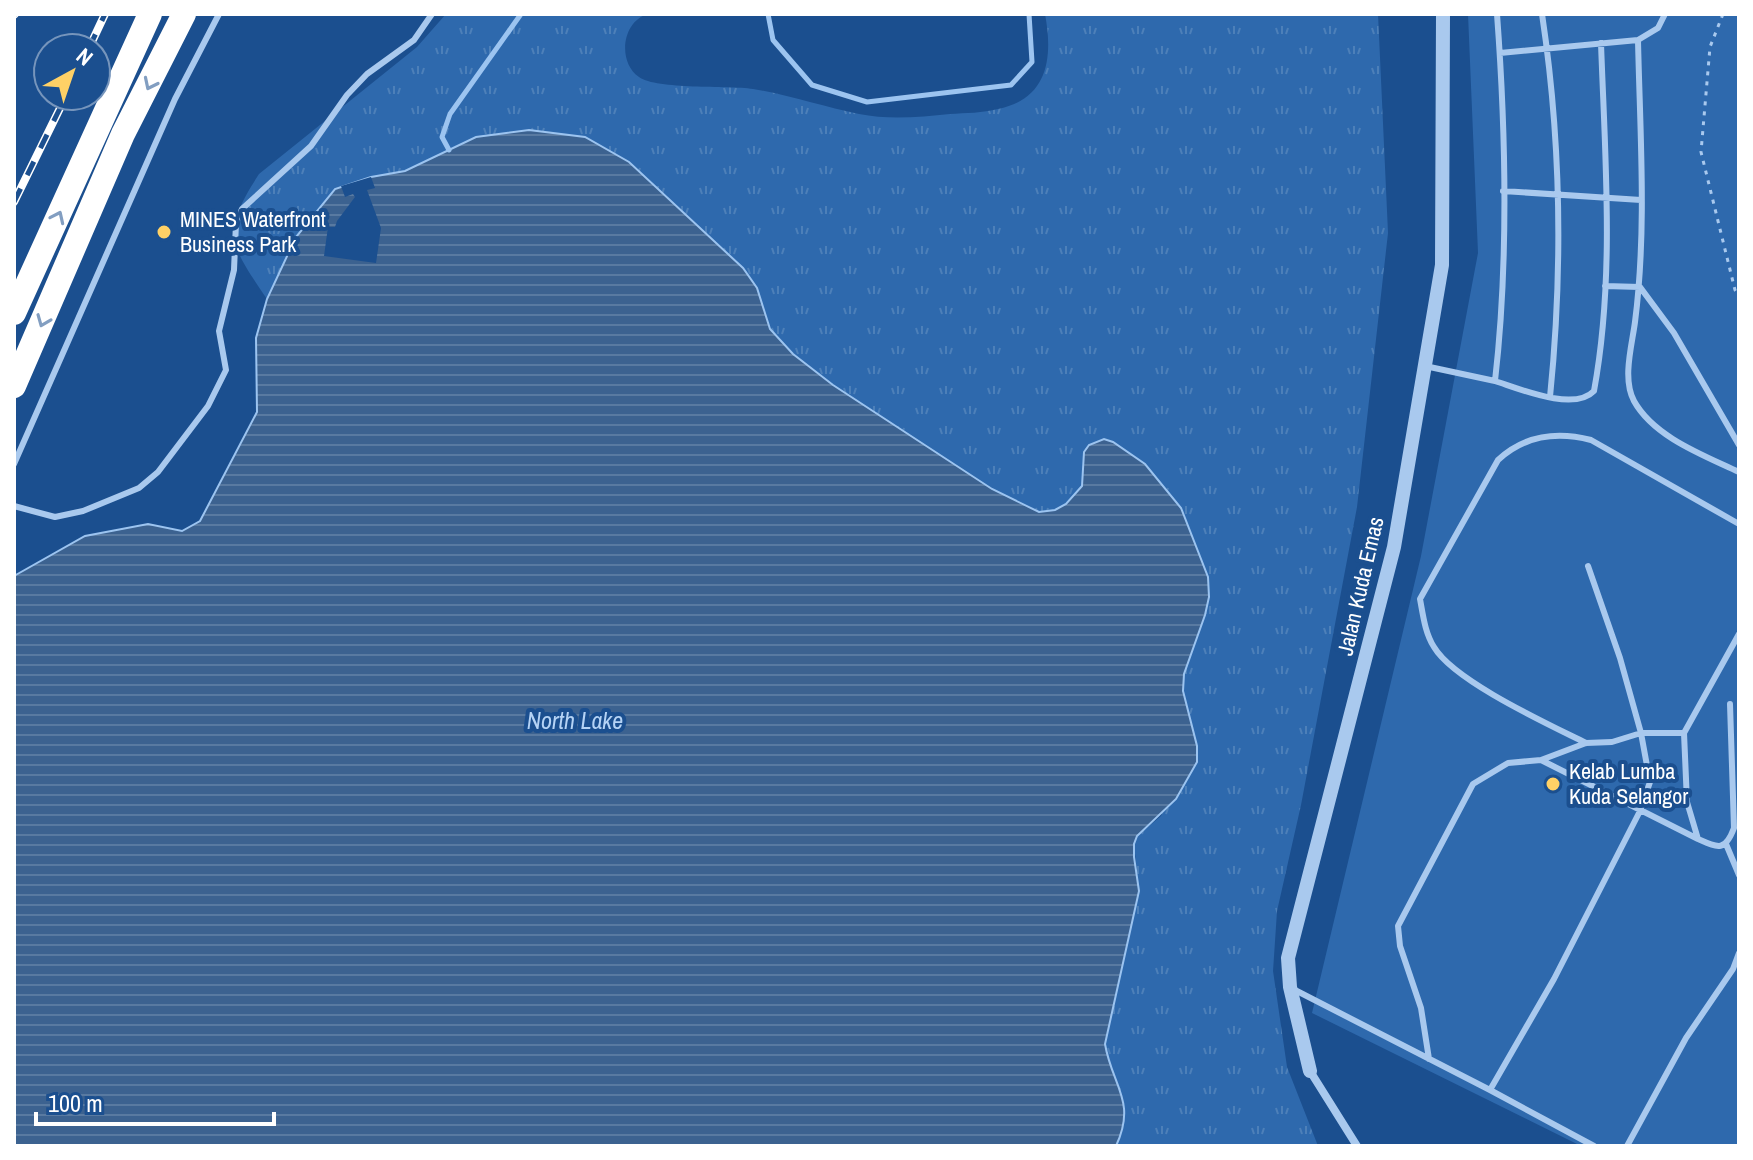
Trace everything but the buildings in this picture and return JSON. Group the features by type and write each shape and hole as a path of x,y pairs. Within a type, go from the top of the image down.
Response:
{"highway":[{"path":"14,313 150,14"},
{"path":"14,386 118,145 184,14"}],"street":[{"name":"Jalan Kuda Emas","path":"1357,1146 1310,1071 1290,987 1288,958 1394,547 1442,265 1443,14"}],"lane":[{"path":"14,464 175,99 219,14"},
{"path":"14,506 55,517 83,511 139,488 158,472 197,424 226,370 219,331 234,270 236,223 242,209 311,146 347,95 367,74 414,40 432,14"},
{"path":"1495,381 1500,323 1504,146 1497,14"},
{"path":"1542,14 1554,104 1559,268 1550,397"},
{"path":"1500,53 1638,40 1658,28 1665,14"},
{"path":"1638,40 1640,287 1628,375 1632,398 1647,419 1692,451 1739,472"},
{"path":"1425,366 1550,397 1582,400 1594,391 1601,353 1605,286 1601,43"},
{"path":"1503,191 1641,200"},
{"path":"1605,286 1640,287"},
{"path":"1640,287 1674,333 1739,445"},
{"path":"1586,743 1452,669 1434,647 1425,626 1420,599 1498,460 1515,444 1567,433 1591,440 1739,524"},
{"path":"1490,1090 1554,979 1640,811 1650,782 1641,733 1620,658 1588,566"},
{"path":"1698,839 1687,802 1684,733 1739,634"},
{"path":"1541,760 1716,847 1726,844 1734,828 1730,704"},
{"path":"1429,1059 1421,1008 1400,946 1398,926 1473,784 1508,763 1541,760 1586,743 1612,742 1641,733 1684,733"},
{"path":"1726,844 1739,875"},
{"path":"1627,1146 1686,1038 1733,969 1739,953"},
{"path":"1290,987 1594,1146"}],"path":[{"path":"1723,14 1710,47 1701,152 1739,296"}],"green space":[{"path":"446,14 648,14 639,18 628,33 625,52 632,70 648,81 753,89 870,116 916,117 998,109 1028,96 1044,74 1047,60 1045,14 1378,14 1388,233 1357,507 1301,805 1277,911 1273,971 1287,1067 1318,1146 1116,1146 1120,1138 1119,1087 1108,1064 1105,1044 1139,891 1134,844 1137,836 1161,816 1197,746 1183,691 1184,674 1209,597 1208,577 1181,508 1145,464 1113,442 1083,459 1082,486 1066,504 1039,513 992,489 833,385 793,354 770,329 757,288 743,268 629,162 585,137 476,137 405,171 371,177 296,237 267,299 245,265 234,238 239,211 259,174 417,47"},
{"name":"Kelab Lumba Kuda Selangor","path":"1468,14 1739,14 1739,1146 1581,1146 1312,1013 1421,556 1478,253"}],"water":[{"name":"North Lake","path":"529,130 585,137 629,162 743,268 757,288 770,329 793,354 833,385 992,489 1039,512 1055,510 1066,504 1082,486 1084,452 1089,445 1104,439 1145,464 1181,508 1208,577 1209,597 1205,615 1184,674 1183,691 1197,746 1197,762 1176,799 1137,836 1134,844 1139,891 1105,1044 1124,1105 1122,1130 1116,1146 14,1146 14,576 85,536 148,524 182,531 200,521 257,412 256,338 267,299 296,237 335,189 371,177 405,171 476,137"}],"pier":[{"path":"371,177 375,188 367,190 381,228 376,263 324,256 328,227 335,227 355,197 353,194 345,197 341,186"}],"waterway":[{"path":"449,150 442,137 450,114 521,14"},
{"path":"768,14 773,40 812,85 867,102 1011,85 1032,62 1029,14"}],"railway":[{"path":"97,32 105,14"},
{"path":"14,202 58,112"}],"place":[{"name":"MINES Waterfront Business Park","path":"164,232"},
{"name":"Kelab Lumba Kuda Selangor","path":"1553,784"}]}
